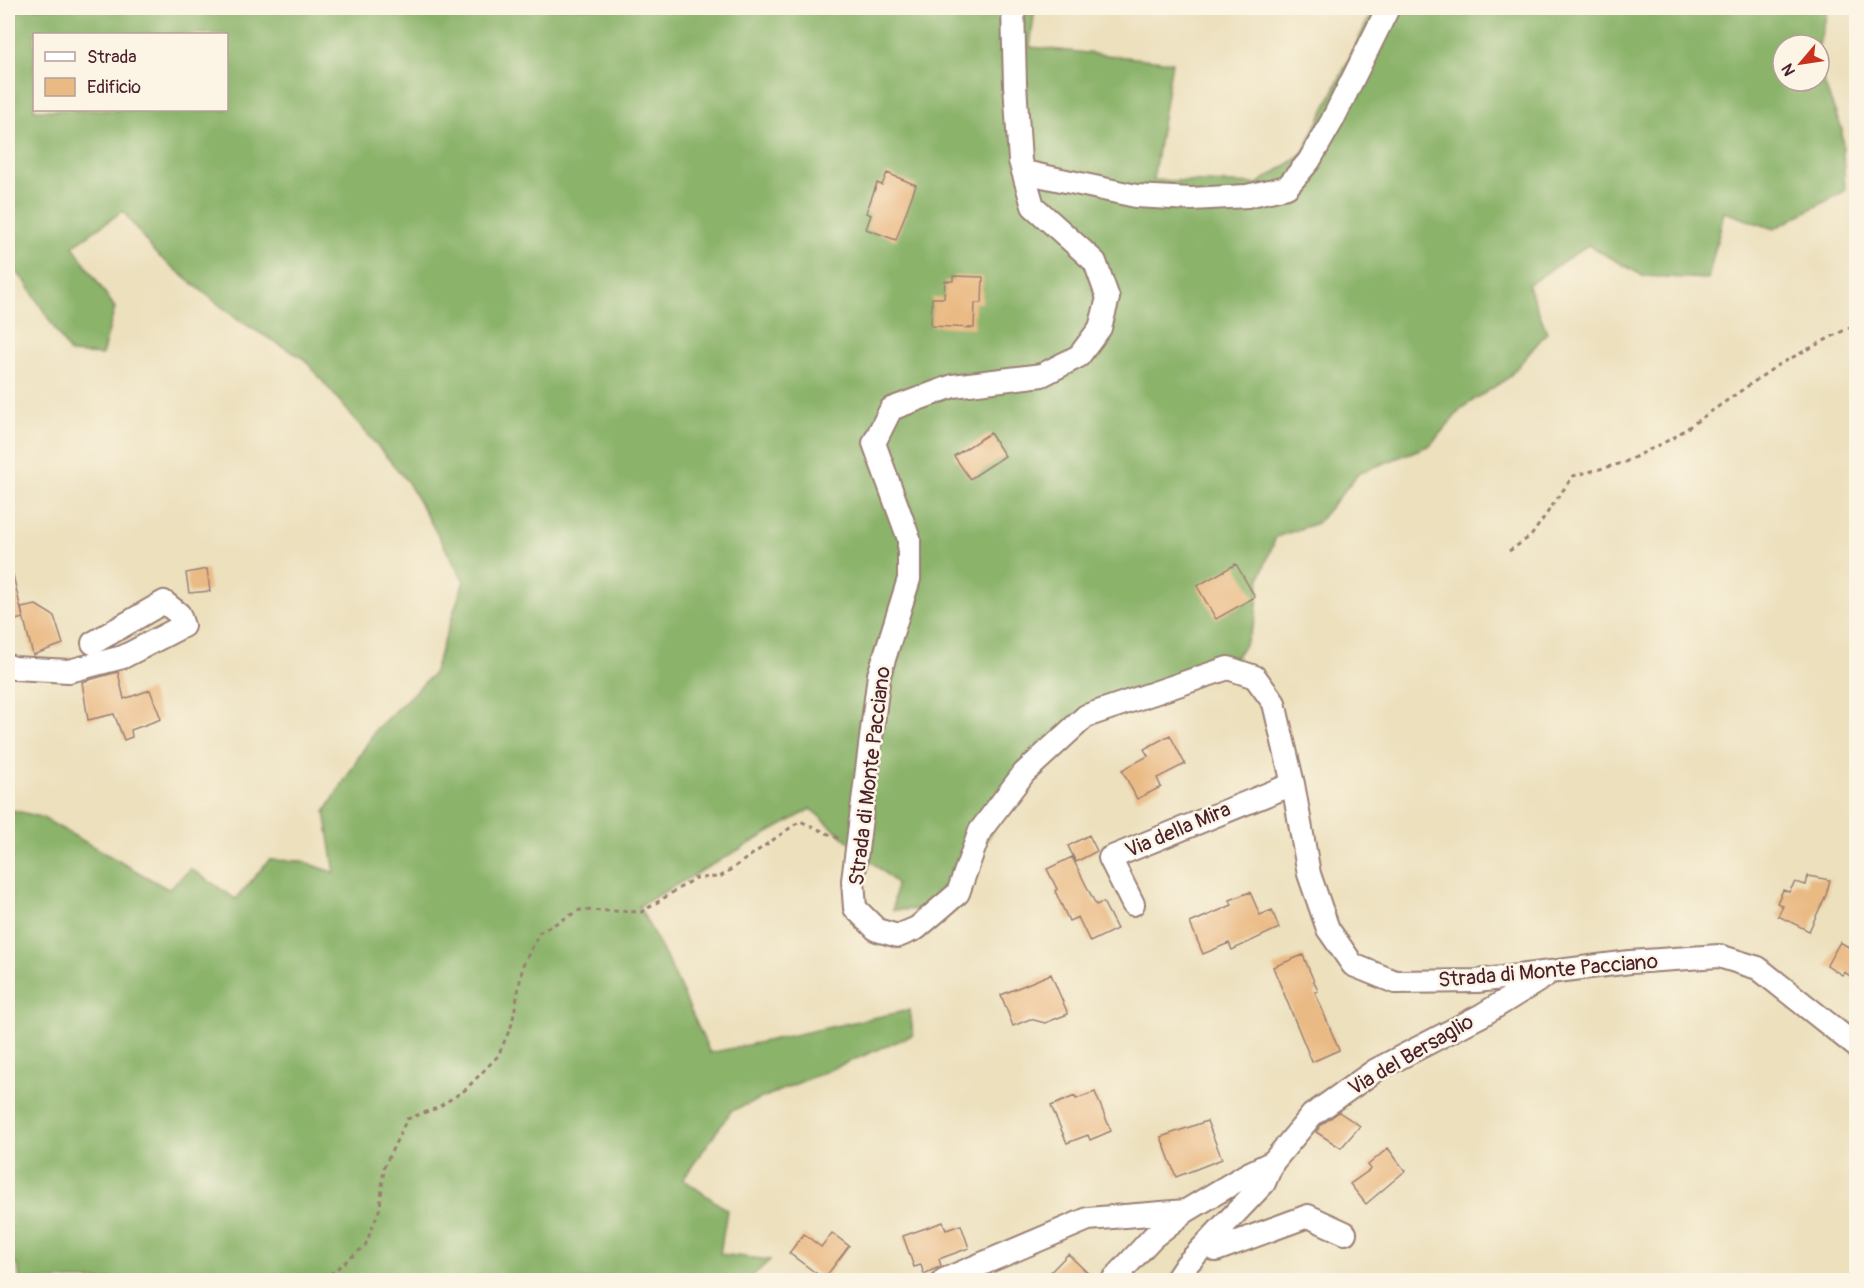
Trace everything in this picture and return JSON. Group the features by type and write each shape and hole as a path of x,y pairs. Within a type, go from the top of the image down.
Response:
{"street":[{"name":"Strada di Monte Pacciano","path":"1013,8 1020,161 1034,206 1095,262 1108,298 1100,328 1079,356 1042,375 953,386 891,409 874,443 909,539 909,579 879,675 853,881 855,908 877,930 898,936 917,928 958,893 980,831 1024,773 1086,716 1228,668 1255,677 1274,703 1293,784 1309,874 1328,929 1353,965 1395,982 1477,981 1630,962 1719,957 1758,968 1857,1046"},
{"path":"1024,172 1136,196 1191,199 1247,196 1287,188 1309,161 1332,121 1388,8"},
{"path":"8,666 69,671 123,657 183,626 179,614 164,602 93,642"},
{"name":"Via della Mira","path":"1133,904 1110,858 1293,784"},
{"name":"Via del Bersaglio","path":"1113,1281 1154,1237 1186,1211 1248,1174 1273,1162 1312,1115 1376,1070 1482,1015 1551,973"},
{"path":"1176,1281 1186,1264 1264,1183 1273,1162"},
{"path":"944,1281 1088,1219 1186,1211"},
{"path":"1206,1245 1216,1250 1308,1216 1345,1233"}],"path":[{"path":"1509,551 1531,537 1573,476 1623,463 1672,438 1779,365 1857,324"},
{"path":"323,1281 365,1246 380,1208 384,1167 407,1119 436,1108 465,1090 498,1056 512,1024 523,965 540,932 580,910 642,912 695,878 720,877 800,821 858,847"}],"green space":[{"path":"8,8 1035,8 1030,47 1172,62 1153,180 1257,184 1302,155 1374,8 1828,8 1822,33 1771,33 1771,93 1828,93 1842,130 1845,191 1774,229 1724,212 1708,279 1643,276 1588,245 1528,285 1547,332 1508,378 1463,407 1430,445 1359,473 1317,523 1276,537 1260,577 1255,621 1244,646 1228,668 1086,716 1024,773 958,893 927,909 893,910 896,883 811,809 639,906 669,963 710,1053 910,1010 913,1035 731,1111 683,1179 727,1210 720,1254 770,1260 748,1280 20,1280 18,1266 8,1260 8,809 41,817 168,889 191,869 236,899 269,860 302,861 335,873 325,812 376,729 433,674 464,581 407,481 304,359 238,320 155,253 123,211 73,246 115,308 102,355 70,353 25,281 8,264"}],"building":[{"path":"887,173 916,185 896,240 866,229 871,215 866,213 877,183 882,185"},
{"path":"953,276 983,277 982,303 975,303 974,328 931,326 932,298 944,298 945,281 953,281"},
{"path":"990,433 1005,456 970,479 954,456"},
{"path":"1236,564 1255,597 1216,619 1197,586"},
{"path":"207,569 210,591 189,593 186,573"},
{"path":"13,575 23,618 8,622 8,576"},
{"path":"36,605 54,616 63,644 33,655 21,608"},
{"path":"118,672 124,699 150,690 161,719 131,730 132,737 124,740 114,714 88,720 82,682"},
{"path":"1170,735 1185,764 1157,778 1161,787 1137,799 1122,770 1148,756 1144,749"},
{"path":"1089,835 1097,851 1076,862 1068,846"},
{"path":"1072,857 1096,905 1103,902 1117,929 1090,942 1078,917 1069,921 1047,869"},
{"path":"1808,876 1830,880 1826,895 1809,931 1778,916 1783,906 1777,903 1783,890 1789,892 1795,882 1806,885"},
{"path":"1250,892 1260,915 1272,910 1279,928 1232,950 1229,943 1203,954 1190,923 1232,905 1230,900"},
{"path":"1840,942 1857,952 1857,980 1844,972 1842,975 1827,965"},
{"path":"1303,955 1318,991 1315,992 1339,1050 1312,1062 1273,967"},
{"path":"1051,974 1068,1014 1045,1023 1030,1019 1013,1026 1001,995"},
{"path":"1095,1092 1111,1131 1090,1140 1088,1135 1067,1143 1051,1106 1075,1096 1076,1099"},
{"path":"1339,1112 1360,1126 1341,1148 1316,1132 1321,1125"},
{"path":"1207,1121 1222,1159 1176,1177 1161,1137"},
{"path":"1388,1148 1405,1171 1366,1204 1350,1184 1371,1169 1368,1165"},
{"path":"943,1222 946,1230 961,1225 969,1248 939,1259 941,1266 924,1274 921,1265 914,1267 903,1236"},
{"path":"832,1233 849,1246 824,1279 789,1253 804,1234 821,1247"},
{"path":"1068,1254 1096,1281 1042,1281"}]}
